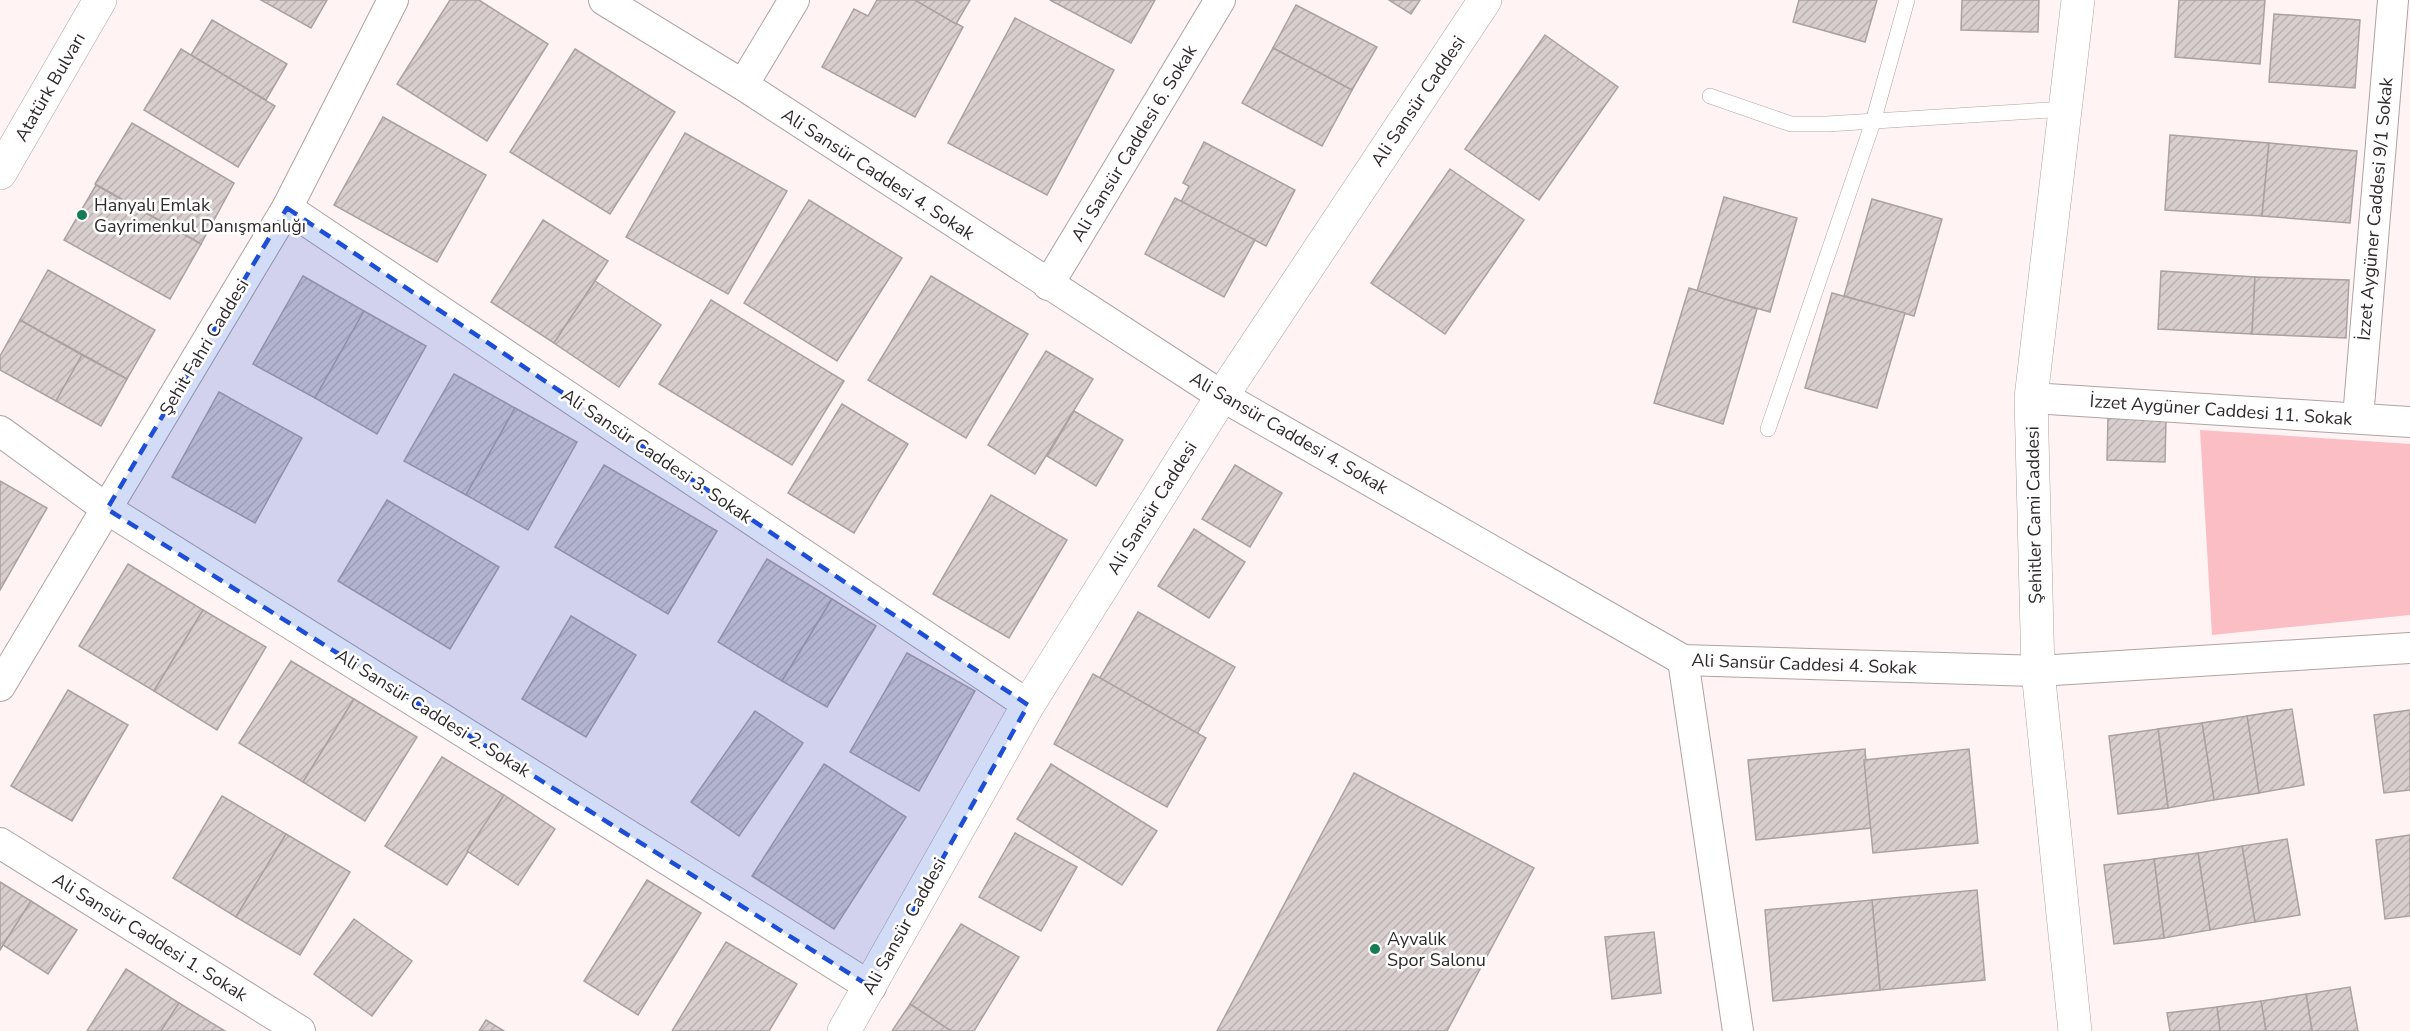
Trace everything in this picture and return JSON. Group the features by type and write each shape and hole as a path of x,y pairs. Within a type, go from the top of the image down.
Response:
{"street":[{"name":"Atatürk Bulvarı","path":"0,173 100,0"},
{"name":"Şehit Fahri Caddesi","path":"0,686 287,208 393,0"},
{"name":"Ali Sansür Caddesi 4. Sokak","path":"604,0 743,85 1222,396 1683,660 2038,671 2410,648"},
{"path":"743,85 794,0"},
{"name":"Ali Sansür Caddesi 6. Sokak","path":"1048,285 1220,0"},
{"name":"Ali Sansür Caddesi","path":"844,1031 871,987 1028,705 1222,396 1485,0"},
{"name":"Şehitler Cami Caddesi","path":"2075,1031 2038,671 2031,398 2078,0"},
{"name":"İzzet Aygüner Caddesi 9/1 Sokak","path":"2358,418 2392,0"},
{"name":"Ali Sansür Caddesi 3. Sokak","path":"287,208 1028,705"},
{"name":"İzzet Aygüner Caddesi 11. Sokak","path":"2031,398 2410,422"},
{"name":"Ali Sansür Caddesi 2. Sokak","path":"0,431 107,509 871,987"},
{"path":"1683,660 1738,1031"},
{"name":"Ali Sansür Caddesi 1. Sokak","path":"0,843 300,1031"}],"lane":[{"path":"1768,429 1873,122 1907,0"},
{"path":"1710,96 1791,124 1873,122 2066,109"}],"highlighted area":[{"path":"287,208 1028,705 871,987 107,509"}],"shaded area":[{"path":"2200,430 2410,444 2410,615 2212,635"}],"building":[{"path":"261,0 327,0 311,28"},
{"path":"450,0 479,0 548,44 487,141 397,84"},
{"path":"877,0 915,0 963,27 915,117 822,67 854,9 868,16"},
{"path":"915,0 970,0 956,24"},
{"path":"1050,0 1155,0 1131,43"},
{"path":"1389,0 1420,0 1411,14"},
{"path":"1799,0 1877,0 1865,42 1793,22"},
{"path":"1962,0 2039,0 2038,32 1961,30"},
{"path":"2179,0 2265,0 2260,64 2175,57"},
{"path":"1296,5 1377,47 1352,90 1273,48"},
{"path":"2274,14 2360,20 2355,88 2269,82"},
{"path":"1015,18 1114,70 1047,195 948,143"},
{"path":"212,20 287,64 266,100 191,55"},
{"path":"1545,35 1618,87 1539,200 1465,149"},
{"path":"1273,48 1352,90 1322,146 1242,103"},
{"path":"181,49 275,106 238,167 144,110"},
{"path":"575,49 675,112 610,214 510,152"},
{"path":"383,117 486,175 437,262 334,205"},
{"path":"132,123 234,183 201,244 95,184"},
{"path":"685,133 787,191 728,294 626,237"},
{"path":"2170,135 2269,143 2262,216 2165,210"},
{"path":"1204,142 1295,190 1266,246 1181,202 1189,186 1183,183"},
{"path":"2269,143 2357,151 2350,223 2262,216"},
{"path":"1450,169 1524,220 1445,334 1371,283"},
{"path":"96,185 201,244 170,299 64,240"},
{"path":"1724,197 1797,218 1770,312 1697,291"},
{"path":"1175,198 1255,240 1224,297 1145,254"},
{"path":"1872,199 1942,219 1914,316 1844,296"},
{"path":"809,200 902,258 837,361 744,303"},
{"path":"543,220 608,261 554,343 491,302"},
{"path":"48,270 155,330 127,379 20,320"},
{"path":"2161,271 2255,277 2252,334 2158,329"},
{"path":"303,276 364,311 315,398 253,364"},
{"path":"931,276 1028,334 966,438 868,380"},
{"path":"2255,277 2349,280 2346,338 2252,334"},
{"path":"595,281 661,325 619,387 554,343"},
{"path":"1689,288 1757,309 1723,424 1654,403"},
{"path":"1832,293 1905,313 1877,408 1805,388"},
{"path":"711,300 844,381 792,465 659,384"},
{"path":"364,311 426,346 377,434 315,398"},
{"path":"20,320 82,355 56,401 0,370 0,356"},
{"path":"1046,351 1093,379 1035,474 988,445"},
{"path":"82,355 127,379 101,426 56,401"},
{"path":"454,374 515,408 466,495 404,461"},
{"path":"219,392 302,438 255,523 172,477"},
{"path":"842,404 908,444 854,533 788,493"},
{"path":"515,408 577,442 528,530 466,495"},
{"path":"1074,411 1123,440 1096,486 1047,456"},
{"path":"2108,417 2166,419 2165,462 2107,460"},
{"path":"604,465 717,531 668,614 555,547"},
{"path":"1235,465 1282,493 1250,547 1202,519"},
{"path":"0,481 47,508 0,590"},
{"path":"991,495 1067,540 1009,638 933,594"},
{"path":"387,500 499,567 450,649 338,581"},
{"path":"1194,529 1245,562 1209,618 1158,586"},
{"path":"767,559 832,599 782,681 718,642"},
{"path":"128,564 203,610 154,691 79,646"},
{"path":"832,599 876,626 827,707 782,681"},
{"path":"203,610 266,647 217,730 154,691"},
{"path":"1138,612 1235,667 1197,734 1099,679"},
{"path":"571,616 636,655 586,737 522,699"},
{"path":"907,653 975,691 919,791 850,752"},
{"path":"291,661 354,699 303,782 239,743"},
{"path":"1093,674 1206,738 1167,807 1054,744"},
{"path":"68,690 128,725 72,821 11,786"},
{"path":"354,699 417,737 365,821 303,782"},
{"path":"2292,709 2304,785 2259,793 2247,716"},
{"path":"2410,710 2410,790 2384,793 2374,715"},
{"path":"755,711 803,743 739,836 691,802"},
{"path":"2247,716 2259,793 2214,800 2202,723"},
{"path":"2202,723 2214,800 2168,808 2158,729"},
{"path":"2158,729 2168,808 2118,814 2109,736"},
{"path":"1865,749 1871,828 1756,840 1748,760"},
{"path":"1969,749 1978,843 1873,853 1864,760"},
{"path":"442,757 504,795 447,885 385,846"},
{"path":"824,764 906,817 834,929 752,876"},
{"path":"1051,764 1157,831 1122,885 1017,819"},
{"name":"Ayvalık Spor Salonu","path":"1354,773 1534,868 1447,1031 1217,1031"},
{"path":"504,795 555,829 518,885 467,851"},
{"path":"222,796 286,834 236,917 173,878"},
{"path":"1015,833 1077,867 1041,931 979,897"},
{"path":"286,834 350,872 300,955 236,917"},
{"path":"2410,835 2410,916 2385,919 2376,840"},
{"path":"2287,839 2300,915 2255,922 2242,846"},
{"path":"2242,846 2255,922 2210,930 2198,853"},
{"path":"2198,853 2210,930 2164,938 2154,859"},
{"path":"2154,859 2164,938 2114,944 2104,865"},
{"path":"647,880 701,913 638,1015 584,981"},
{"path":"0,882 31,901 0,950"},
{"path":"1977,890 1985,980 1880,990 1872,900"},
{"path":"1872,900 1880,990 1773,1001 1765,910"},
{"path":"31,901 77,930 48,974 3,945"},
{"path":"354,919 412,961 372,1016 314,974"},
{"path":"961,924 1019,957 974,1031 951,1031 910,1004"},
{"path":"1654,932 1661,993 1612,999 1605,937"},
{"path":"726,942 797,984 769,1031 672,1031"},
{"path":"126,969 179,1003 161,1031 87,1031"},
{"path":"2350,987 2358,1031 2312,1031 2306,994"},
{"path":"2306,994 2312,1031 2266,1031 2261,1001"},
{"path":"2261,1001 2266,1031 2220,1031 2217,1007"},
{"path":"179,1003 225,1031 161,1031"},
{"path":"910,1004 951,1031 892,1031"},
{"path":"2217,1007 2220,1031 2170,1031 2167,1013"},
{"path":"486,1020 504,1031 479,1031"}],"place":[{"name":"Hanyalı Emlak Gayrimenkul Danışmanlığı","path":"82,215"},
{"name":"Ayvalık Spor Salonu","path":"1375,949"}]}
